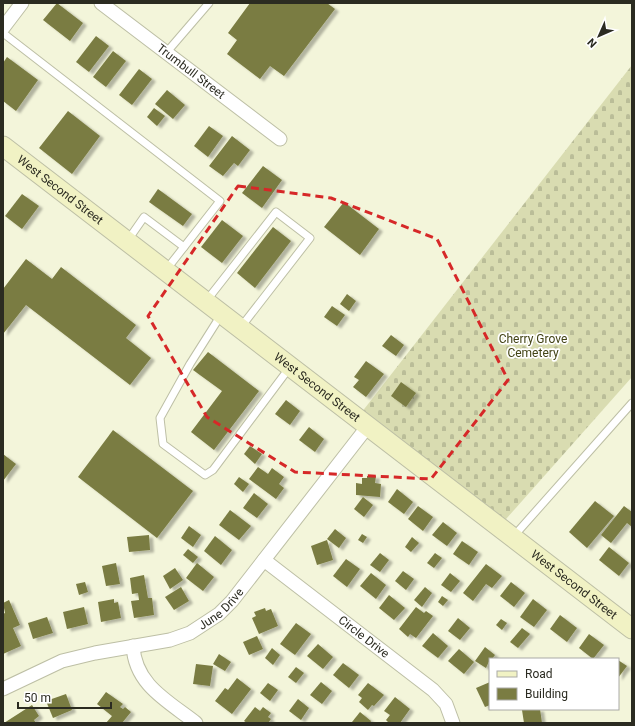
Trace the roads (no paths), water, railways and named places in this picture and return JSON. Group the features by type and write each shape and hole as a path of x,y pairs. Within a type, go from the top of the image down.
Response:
{"main road":[{"name":"West Second Street","path":"3,146 291,365 632,629"}],"street":[{"path":"3,28 22,3"},
{"name":"Trumbull Street","path":"102,3 280,139"},
{"name":"June Drive","path":"3,689 62,661 170,640 206,624 232,602 368,426"},
{"name":"Circle Drive","path":"264,560 433,690 446,704 453,723"},
{"path":"133,646 136,668 142,678 149,686 196,723"}],"lane":[{"path":"166,53 208,3"},
{"path":"3,33 220,201 166,270"},
{"path":"207,301 276,212 310,238 241,327"},
{"path":"127,240 144,217 184,247"},
{"path":"223,313 190,364 160,418 162,444 205,474 213,470 291,365"},
{"path":"513,537 632,402"}],"park label":[{"name":"Cherry Grove Cemetery","path":"533,346"}]}
